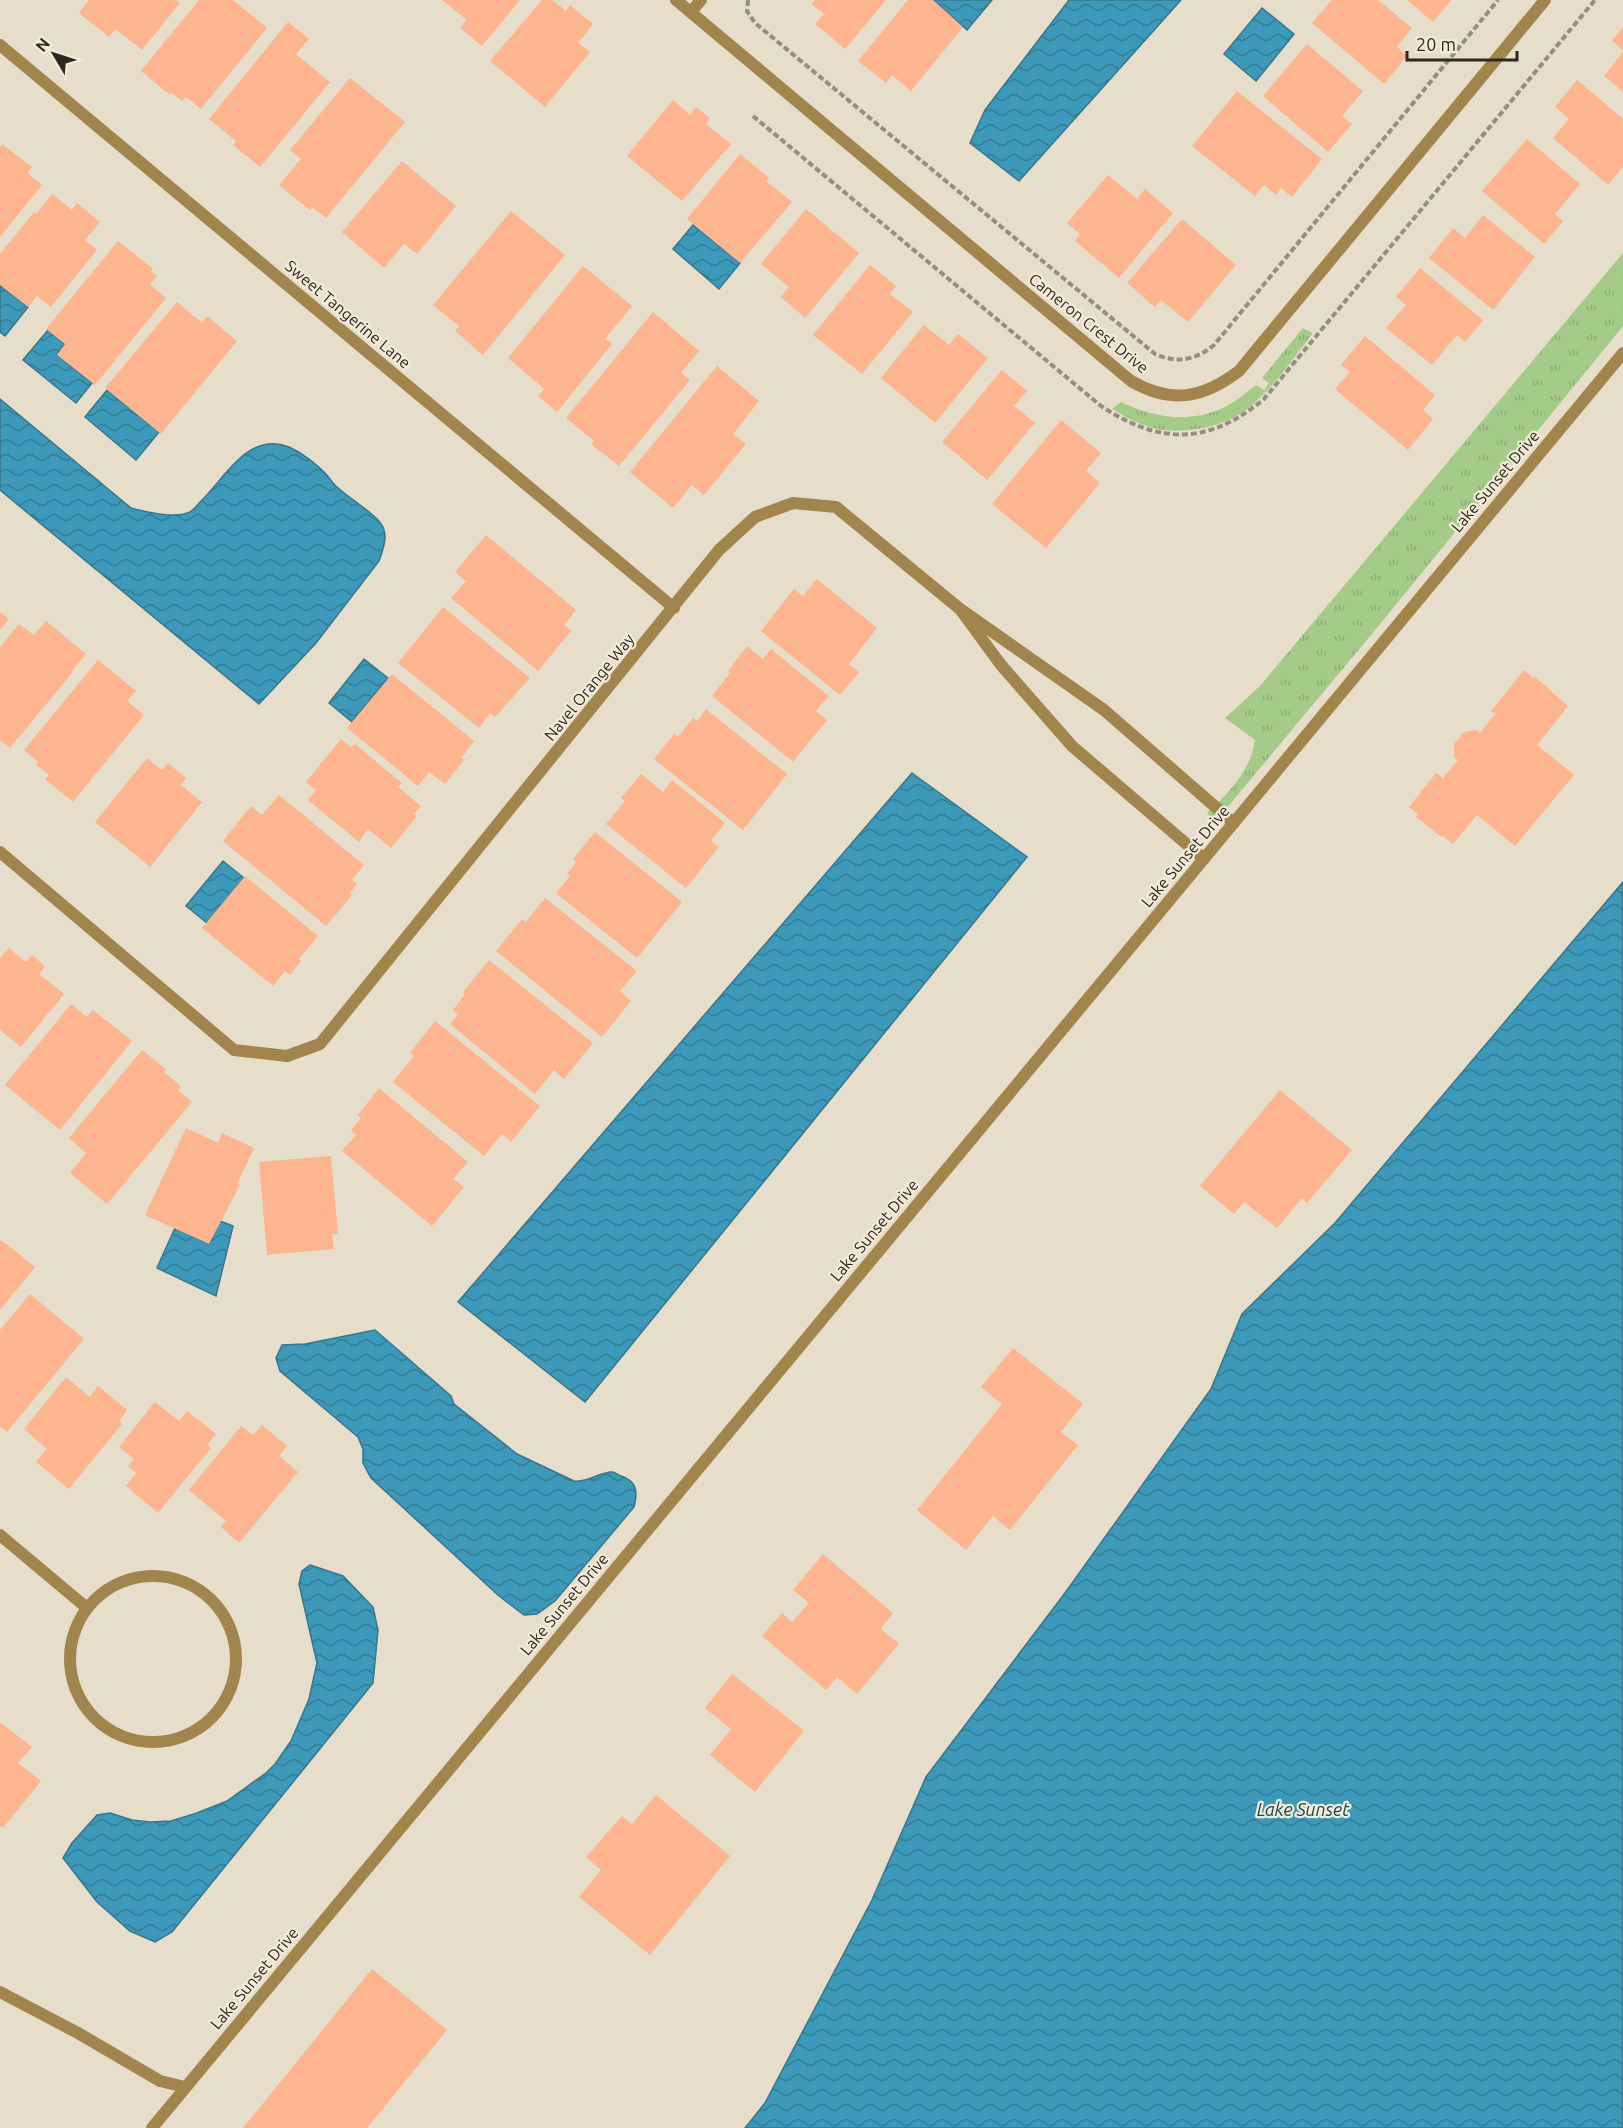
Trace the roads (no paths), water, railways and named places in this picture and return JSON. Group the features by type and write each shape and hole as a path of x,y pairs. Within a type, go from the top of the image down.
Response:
{"street":[{"name":"Cameron Crest Drive","path":"676,0 1131,381 1148,390 1165,395 1183,396 1202,393 1222,384 1239,371 1545,0"},
{"path":"691,12 702,0"},
{"name":"Sweet Tangerine Lane","path":"0,45 674,608"},
{"name":"Lake Sunset Drive","path":"152,2128 1623,353"},
{"name":"Navel Orange Way","path":"0,852 234,1050 287,1056 320,1044 719,550 755,517 793,503 836,507 960,609"},
{"path":"960,609 1104,710 1234,823"},
{"path":"960,609 1001,665 1072,746 1204,859"},
{"path":"0,1535 87,1608"},
{"path":"164,1576 192,1584 216,1602 231,1626 237,1655 234,1684 220,1710 199,1730 175,1740 149,1743 124,1738 101,1726 84,1706 72,1683 69,1657 74,1631 87,1608 108,1588 135,1577 164,1576"},
{"path":"0,1992 78,2033 160,2081 185,2087"}],"water":[{"path":"933,0 992,0 967,30"},
{"path":"1069,0 1181,0 1019,181 970,143 985,110"},
{"path":"1262,8 1294,34 1256,81 1224,54"},
{"path":"693,225 740,263 719,289 673,249"},
{"path":"0,285 28,307 5,336 0,332"},
{"path":"48,330 65,344 57,355 92,383 76,403 23,360"},
{"path":"107,390 159,432 136,460 85,417"},
{"path":"0,399 131,508 152,513 177,515 190,512 230,468 250,450 262,445 275,444 289,447 314,463 336,486 380,523 385,534 385,541 379,561 316,643 259,704 0,490"},
{"path":"364,659 388,678 352,722 329,703"},
{"path":"912,773 1027,857 585,1402 458,1302"},
{"path":"223,861 244,878 207,923 186,906"},
{"name":"Lake Sunset","path":"1623,882 1623,2128 745,2128 765,2103 872,1900 926,1777 1065,1593 1211,1389 1242,1314 1335,1223"},
{"path":"220,1221 233,1226 216,1296 157,1268 175,1228 209,1244"},
{"path":"375,1330 451,1396 454,1404 517,1454 574,1481 612,1472 633,1484 636,1492 634,1507 555,1601 537,1614 524,1615 499,1596 371,1478 363,1463 363,1449 358,1437 280,1371 276,1358 282,1345 305,1344"},
{"path":"310,1565 343,1576 373,1607 378,1630 373,1683 172,1932 155,1942 130,1931 97,1902 63,1858 72,1843 97,1815 110,1813 132,1820 171,1821 227,1801 275,1764 291,1741 309,1699 317,1663 299,1584 302,1571"}]}
